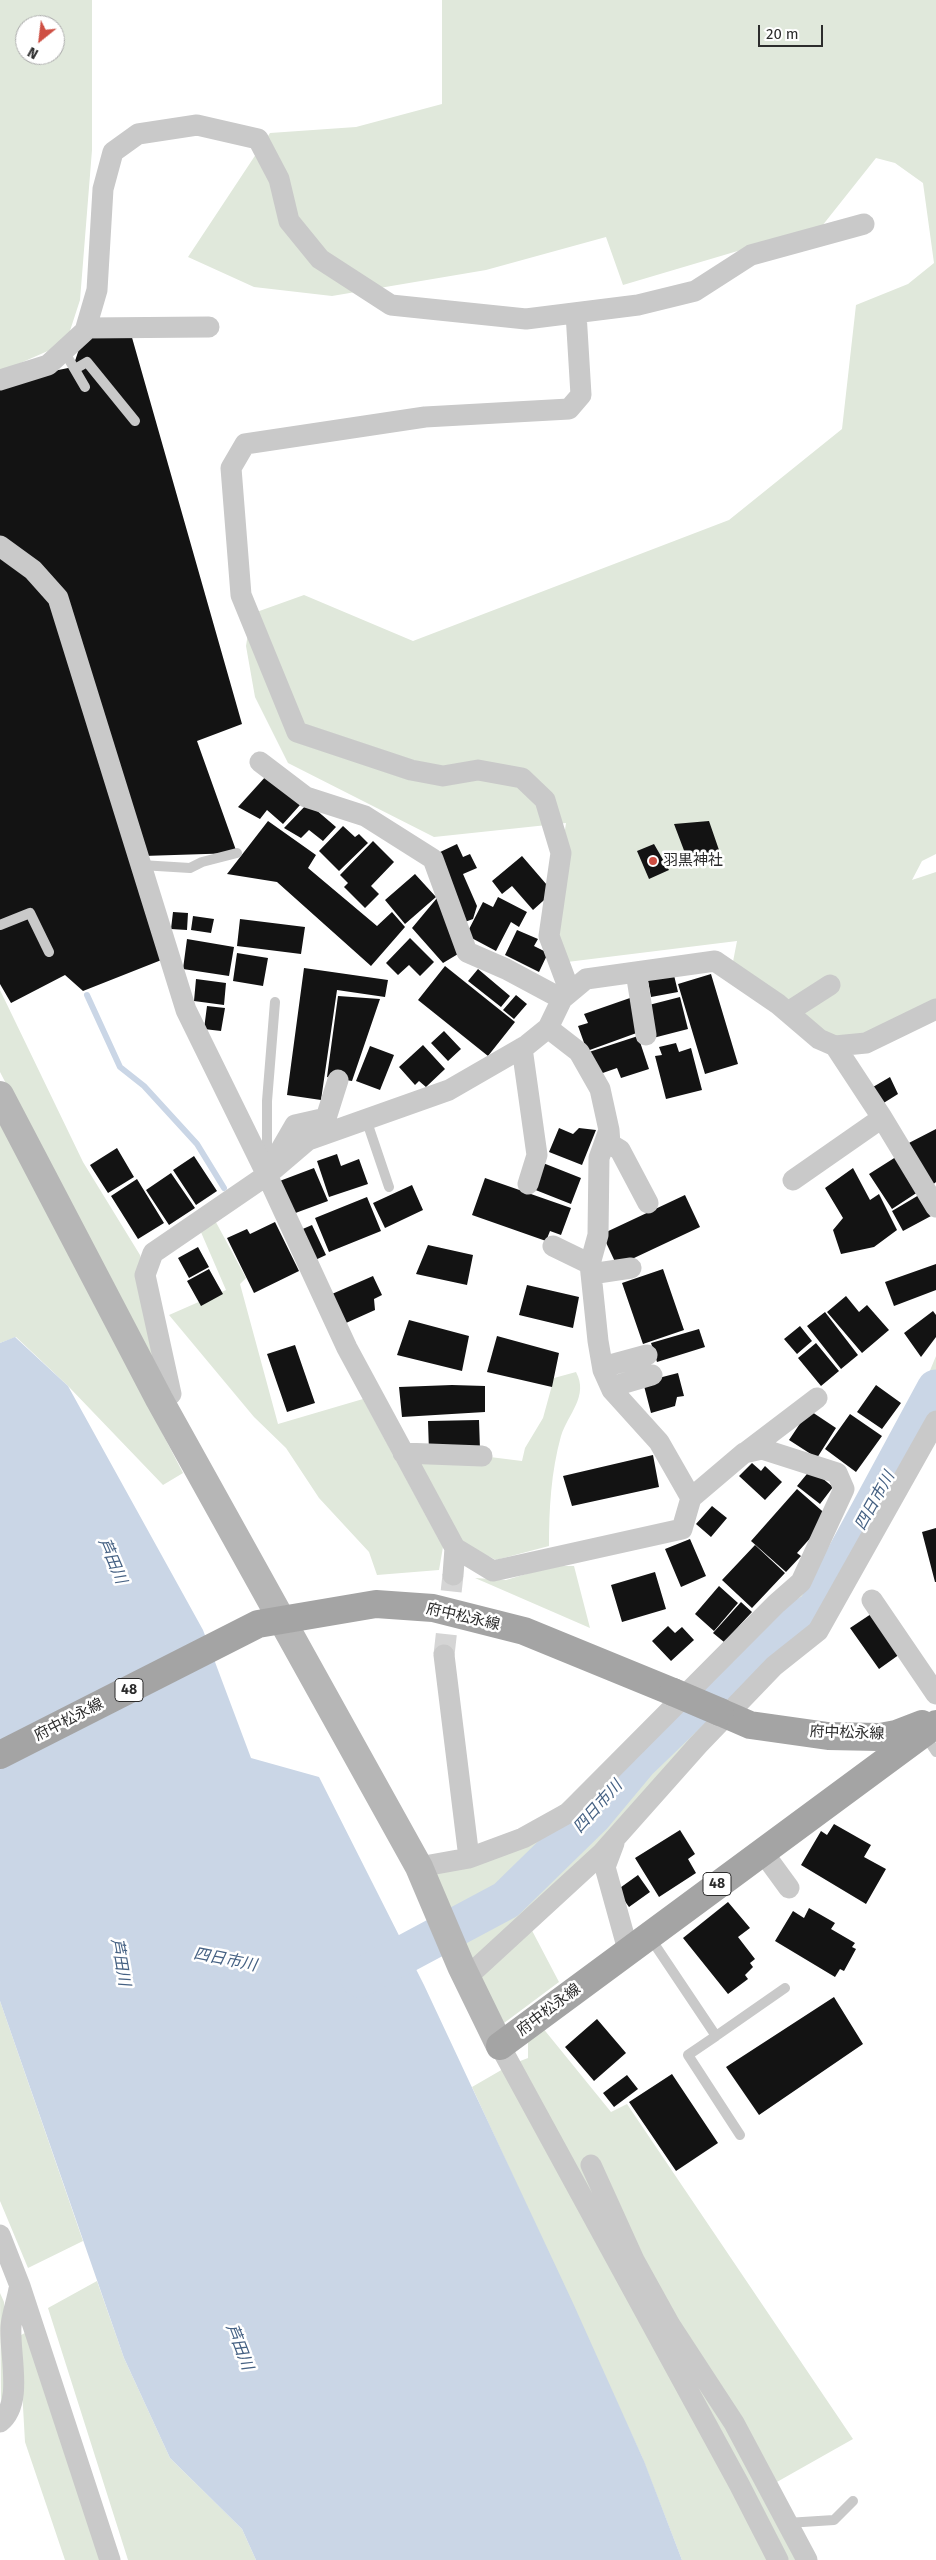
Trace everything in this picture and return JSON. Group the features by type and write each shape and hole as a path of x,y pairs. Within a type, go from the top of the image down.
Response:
{"main road":[{"name":"府中松永線","path":"0,1755 270,1622 376,1604 433,1608 524,1631 750,1725 828,1736 880,1737 933,1731"},
{"name":"府中松永線","path":"500,2046 762,1850 933,1731"}],"street":[{"path":"0,380 48,365 86,331 97,290 103,189 113,152 138,134 197,125 258,139 279,178 289,221 320,259 391,306 526,319 638,305 695,290 751,256 864,224"},
{"path":"566,995 549,936 561,853 545,800 522,778 478,770 443,776 411,770 297,732 241,595 231,468 245,444 425,417 569,409 581,395 576,313"},
{"path":"86,328 209,327"},
{"path":"0,546 33,570 58,598 186,1010 267,1174 347,1348 456,1548 493,1571 682,1528 692,1498 744,1453 817,1398"},
{"path":"260,762 306,797 365,816 432,859 467,952 566,995"},
{"path":"159,1399 171,1394 146,1275 154,1253 267,1174 308,1140 449,1090 522,1048 548,1028 566,995 586,979 715,960 788,1012 819,1039 835,1046 866,1043 936,1009"},
{"path":"636,972 646,1035"},
{"path":"788,1012 830,984"},
{"path":"548,1028 579,1052 600,1089 609,1130 610,1144 620,1150 648,1203"},
{"path":"835,1046 882,1118 936,1207"},
{"path":"522,1048 541,1127 537,1154 528,1184"},
{"path":"267,1174 295,1125 326,1118 338,1080"},
{"path":"0,1095 159,1399 270,1622 419,1867 464,1972 500,2046 663,2329 778,2560"},
{"path":"793,1180 882,1118"},
{"path":"609,1130 599,1158 598,1235 590,1269 598,1341 603,1367 611,1388 659,1442 692,1498"},
{"path":"553,1246 590,1269 631,1268"},
{"path":"603,1367 650,1365 611,1388"},
{"path":"464,1972 602,1853 723,1713 774,1666 818,1631 936,1421"},
{"path":"419,1867 469,1858 523,1838 568,1813 776,1604 801,1582 844,1489 838,1473 762,1449 744,1453"},
{"path":"403,1452 482,1456"},
{"path":"453,1574 456,1548"},
{"path":"872,1600 936,1694"},
{"path":"444,1655 469,1858"},
{"path":"615,1838 605,1867 638,1943"},
{"path":"762,1850 789,1888"},
{"path":"591,2165 663,2329 734,2423 807,2560"},
{"path":"0,2236 20,2286 110,2560"},
{"path":"0,2273 3,2278 20,2286"},
{"path":"0,2422 7,2416 14,2401 11,2325 20,2286"}],"lane":[{"path":"64,351 85,387"},
{"path":"75,369 87,362 135,421"},
{"path":"141,865 190,868 202,862 237,853"},
{"path":"0,925 30,913 48,952"},
{"path":"267,1174 267,1100 275,1002"},
{"path":"366,1119 389,1187"},
{"path":"638,1943 716,2036"},
{"path":"740,2135 688,2054 785,1988"},
{"path":"787,2523 834,2520 854,2501"}],"shaded area":[{"path":"0,0 92,0 92,150 80,300 66,343 0,372"},
{"path":"442,0 936,0 936,854 922,861 912,880 936,872 936,1009 835,1046 731,972 737,941 559,963 549,936 566,823 434,837 288,763 255,697 246,646 251,614 304,595 413,641 729,520 842,429 856,305 908,284 934,263 923,183 895,163 876,158 822,226 623,285 606,237 486,270 332,296 254,287 188,257 270,133 356,127 442,104"},
{"path":"0,990 83,1162 140,1255 145,1275 155,1372 0,1072"},
{"path":"0,1120 183,1473 163,1485 68,1386 16,1337 0,1343"},
{"path":"211,1213 246,1278 240,1284 278,1424 363,1399 443,1547 439,1570 377,1575 369,1552 319,1498 286,1448 254,1417 169,1315 226,1290 197,1223"},
{"path":"936,1356 936,1423 827,1612 527,1921 559,1982 492,2032 419,1867 523,1838 803,1594 848,1521 924,1385"},
{"path":"576,1372 580,1389 579,1397 561,1436 555,1463 550,1504 549,1546 496,1560 459,1542 407,1457 482,1456 522,1461 525,1448 543,1418 554,1378"},
{"path":"553,1566 574,1566 590,1628 475,1578 506,1580"},
{"path":"0,2001 83,2241 28,2268 0,2201"},
{"path":"542,2027 611,2112 627,2104 853,2439 768,2487 807,2560 682,2560 642,2457 472,2087 510,2065 528,2058 528,2039"},
{"path":"97,2281 124,2358 170,2458 242,2529 256,2560 128,2560 48,2308"},
{"path":"0,2293 4,2302 9,2396 1,2401"},
{"path":"27,2332 104,2560 65,2560 25,2442 19,2336"}],"water":[{"name":"芦田川","path":"15,1337 68,1386 203,1630 251,1758 319,1777 424,1985 573,2303 644,2461 682,2560 256,2560 242,2529 170,2458 124,2358 0,2001 0,1343"}],"building":[{"path":"129,327 242,724 197,741 237,853 143,856 169,957 83,991 65,975 11,1003 0,984 0,382 73,367 86,328"},
{"path":"267,775 300,805 283,824 267,810 260,819 238,807"},
{"path":"308,803 336,827 323,841 309,830 301,838 284,828"},
{"path":"268,821 316,855 308,868 377,926 392,912 405,927 371,966 277,882 227,874"},
{"path":"709,821 719,850 688,861 674,824"},
{"path":"343,826 355,837 359,834 368,843 339,871 319,851"},
{"path":"373,841 394,862 371,886 379,894 365,908 344,887 348,883 340,875"},
{"path":"457,844 463,857 470,854 477,868 463,874 477,906 473,919 462,923 438,853"},
{"path":"654,844 669,870 649,879 637,851"},
{"path":"522,856 553,892 533,910 512,886 502,894 492,881"},
{"path":"415,874 436,897 405,924 385,900"},
{"path":"498,897 527,912 519,927 511,922 496,951 466,935 483,902 493,907"},
{"path":"437,898 458,954 443,963 412,928"},
{"path":"173,912 188,913 187,930 171,929"},
{"path":"193,916 214,919 211,933 191,930"},
{"path":"240,919 305,927 301,954 237,946"},
{"path":"517,930 538,939 534,946 548,953 539,972 505,955"},
{"path":"410,938 434,962 420,976 409,965 398,975 386,963"},
{"path":"187,939 234,947 229,976 183,969"},
{"path":"237,953 268,958 263,986 233,981"},
{"path":"445,966 515,1022 488,1056 418,1000"},
{"path":"304,968 388,980 385,997 337,990 321,1100 287,1095"},
{"path":"478,969 510,996 501,1007 468,981"},
{"path":"673,971 678,992 651,997 647,975"},
{"path":"711,974 738,1064 705,1074 678,984"},
{"path":"196,979 226,983 224,1005 194,1001"},
{"path":"516,995 527,1004 514,1019 503,1010"},
{"path":"338,996 380,999 352,1081 327,1077"},
{"path":"680,997 688,1029 653,1038 645,1006"},
{"path":"630,998 642,1031 587,1051 578,1026 588,1023 584,1014"},
{"path":"207,1006 225,1008 221,1031 204,1029"},
{"path":"444,1031 461,1049 448,1061 431,1043"},
{"path":"638,1036 649,1069 621,1078 617,1068 597,1075 589,1052"},
{"path":"676,1043 679,1052 691,1048 702,1090 666,1099 655,1056 662,1055 659,1047"},
{"path":"423,1045 445,1069 426,1087 419,1081 415,1085 399,1067"},
{"path":"370,1046 394,1055 380,1090 356,1081"},
{"path":"890,1077 898,1094 882,1104 873,1087"},
{"path":"559,1128 573,1134 579,1128 596,1130 582,1165 549,1152"},
{"path":"936,1129 936,1182 931,1186 903,1146"},
{"path":"117,1148 134,1177 108,1193 90,1165"},
{"path":"337,1154 341,1166 359,1159 368,1184 329,1197 317,1161"},
{"path":"899,1155 921,1190 892,1209 869,1174"},
{"path":"194,1156 217,1191 196,1205 173,1170"},
{"path":"543,1163 581,1178 571,1204 533,1189"},
{"path":"314,1168 328,1201 290,1215 277,1182"},
{"path":"853,1168 870,1200 879,1194 897,1230 874,1247 841,1254 833,1230 843,1218 825,1188"},
{"path":"171,1173 195,1208 169,1225 146,1190"},
{"path":"485,1178 571,1208 561,1235 550,1231 546,1241 472,1215"},
{"path":"137,1179 164,1223 138,1239 111,1196"},
{"path":"412,1185 423,1210 385,1228 373,1203"},
{"path":"685,1195 700,1227 617,1266 602,1234"},
{"path":"919,1195 931,1216 903,1231 892,1211"},
{"path":"367,1197 381,1231 329,1252 315,1218"},
{"path":"275,1222 299,1271 254,1293 227,1238 247,1229 250,1234"},
{"path":"312,1225 326,1255 313,1261 298,1231"},
{"path":"428,1245 473,1255 467,1285 416,1274"},
{"path":"198,1247 209,1267 189,1278 178,1258"},
{"path":"936,1264 936,1290 894,1306 885,1282"},
{"path":"209,1269 223,1294 201,1306 187,1281"},
{"path":"663,1269 684,1330 643,1344 622,1283"},
{"path":"373,1276 382,1295 374,1299 375,1310 346,1323 332,1294"},
{"path":"527,1285 579,1297 573,1328 519,1315"},
{"path":"846,1296 859,1312 867,1305 889,1330 862,1353 827,1312"},
{"path":"933,1311 936,1315 936,1337 921,1357 904,1333"},
{"path":"825,1312 858,1355 841,1369 807,1326"},
{"path":"409,1320 469,1336 462,1371 397,1355"},
{"path":"800,1326 812,1341 797,1354 784,1339"},
{"path":"699,1329 705,1347 657,1362 651,1343"},
{"path":"497,1336 559,1353 552,1387 487,1372"},
{"path":"816,1343 839,1371 821,1386 798,1358"},
{"path":"295,1345 315,1403 287,1412 267,1354"},
{"path":"678,1373 684,1396 677,1397 675,1406 651,1413 643,1382"},
{"path":"876,1385 901,1403 882,1429 857,1412"},
{"path":"485,1386 485,1412 402,1417 399,1387"},
{"path":"809,1410 836,1428 817,1458 789,1440"},
{"path":"850,1414 882,1436 856,1472 825,1449"},
{"path":"479,1420 480,1450 429,1452 428,1421"},
{"path":"653,1455 659,1487 572,1506 563,1476"},
{"path":"752,1463 761,1471 765,1466 782,1482 765,1500 739,1476"},
{"path":"811,1469 833,1487 820,1504 797,1486"},
{"path":"797,1489 829,1517 797,1553 801,1556 786,1572 751,1541"},
{"path":"712,1506 727,1518 711,1537 696,1524"},
{"path":"936,1528 936,1582 935,1582 922,1532"},
{"path":"690,1539 706,1576 681,1587 665,1549"},
{"path":"755,1545 785,1573 752,1608 722,1580"},
{"path":"655,1572 666,1609 622,1622 611,1585"},
{"path":"719,1586 738,1603 714,1631 695,1614"},
{"path":"741,1602 752,1612 724,1642 713,1633"},
{"path":"871,1614 900,1654 879,1669 850,1628"},
{"path":"668,1626 675,1633 682,1627 694,1640 671,1661 652,1641"},
{"path":"834,1824 871,1845 864,1857 886,1869 866,1904 801,1865 821,1831 827,1835"},
{"path":"680,1830 695,1854 688,1859 696,1873 659,1897 635,1858"},
{"path":"638,1875 650,1892 629,1907 617,1890"},
{"path":"728,1902 750,1928 738,1937 755,1959 750,1963 753,1967 745,1975 748,1979 728,1994 683,1938"},
{"path":"809,1908 835,1923 831,1929 855,1943 852,1947 856,1949 844,1971 840,1969 835,1977 775,1941 793,1911 804,1918"},
{"path":"834,1997 863,2044 759,2115 726,2067"},
{"path":"597,2019 626,2053 594,2081 565,2047"},
{"path":"672,2074 718,2143 676,2171 629,2102"},
{"path":"627,2075 638,2089 614,2107 603,2093"}],"waterway":[{"path":"87,995 120,1067 144,1086 197,1144 224,1188"},
{"name":"四日市川","path":"360,1978 506,1900 593,1815 638,1761 728,1674 780,1630 816,1611 936,1389"}],"tunnel":[{"path":"444,1655 453,1575"}],"place":[{"name":"羽黒神社","path":"653,861"}]}
